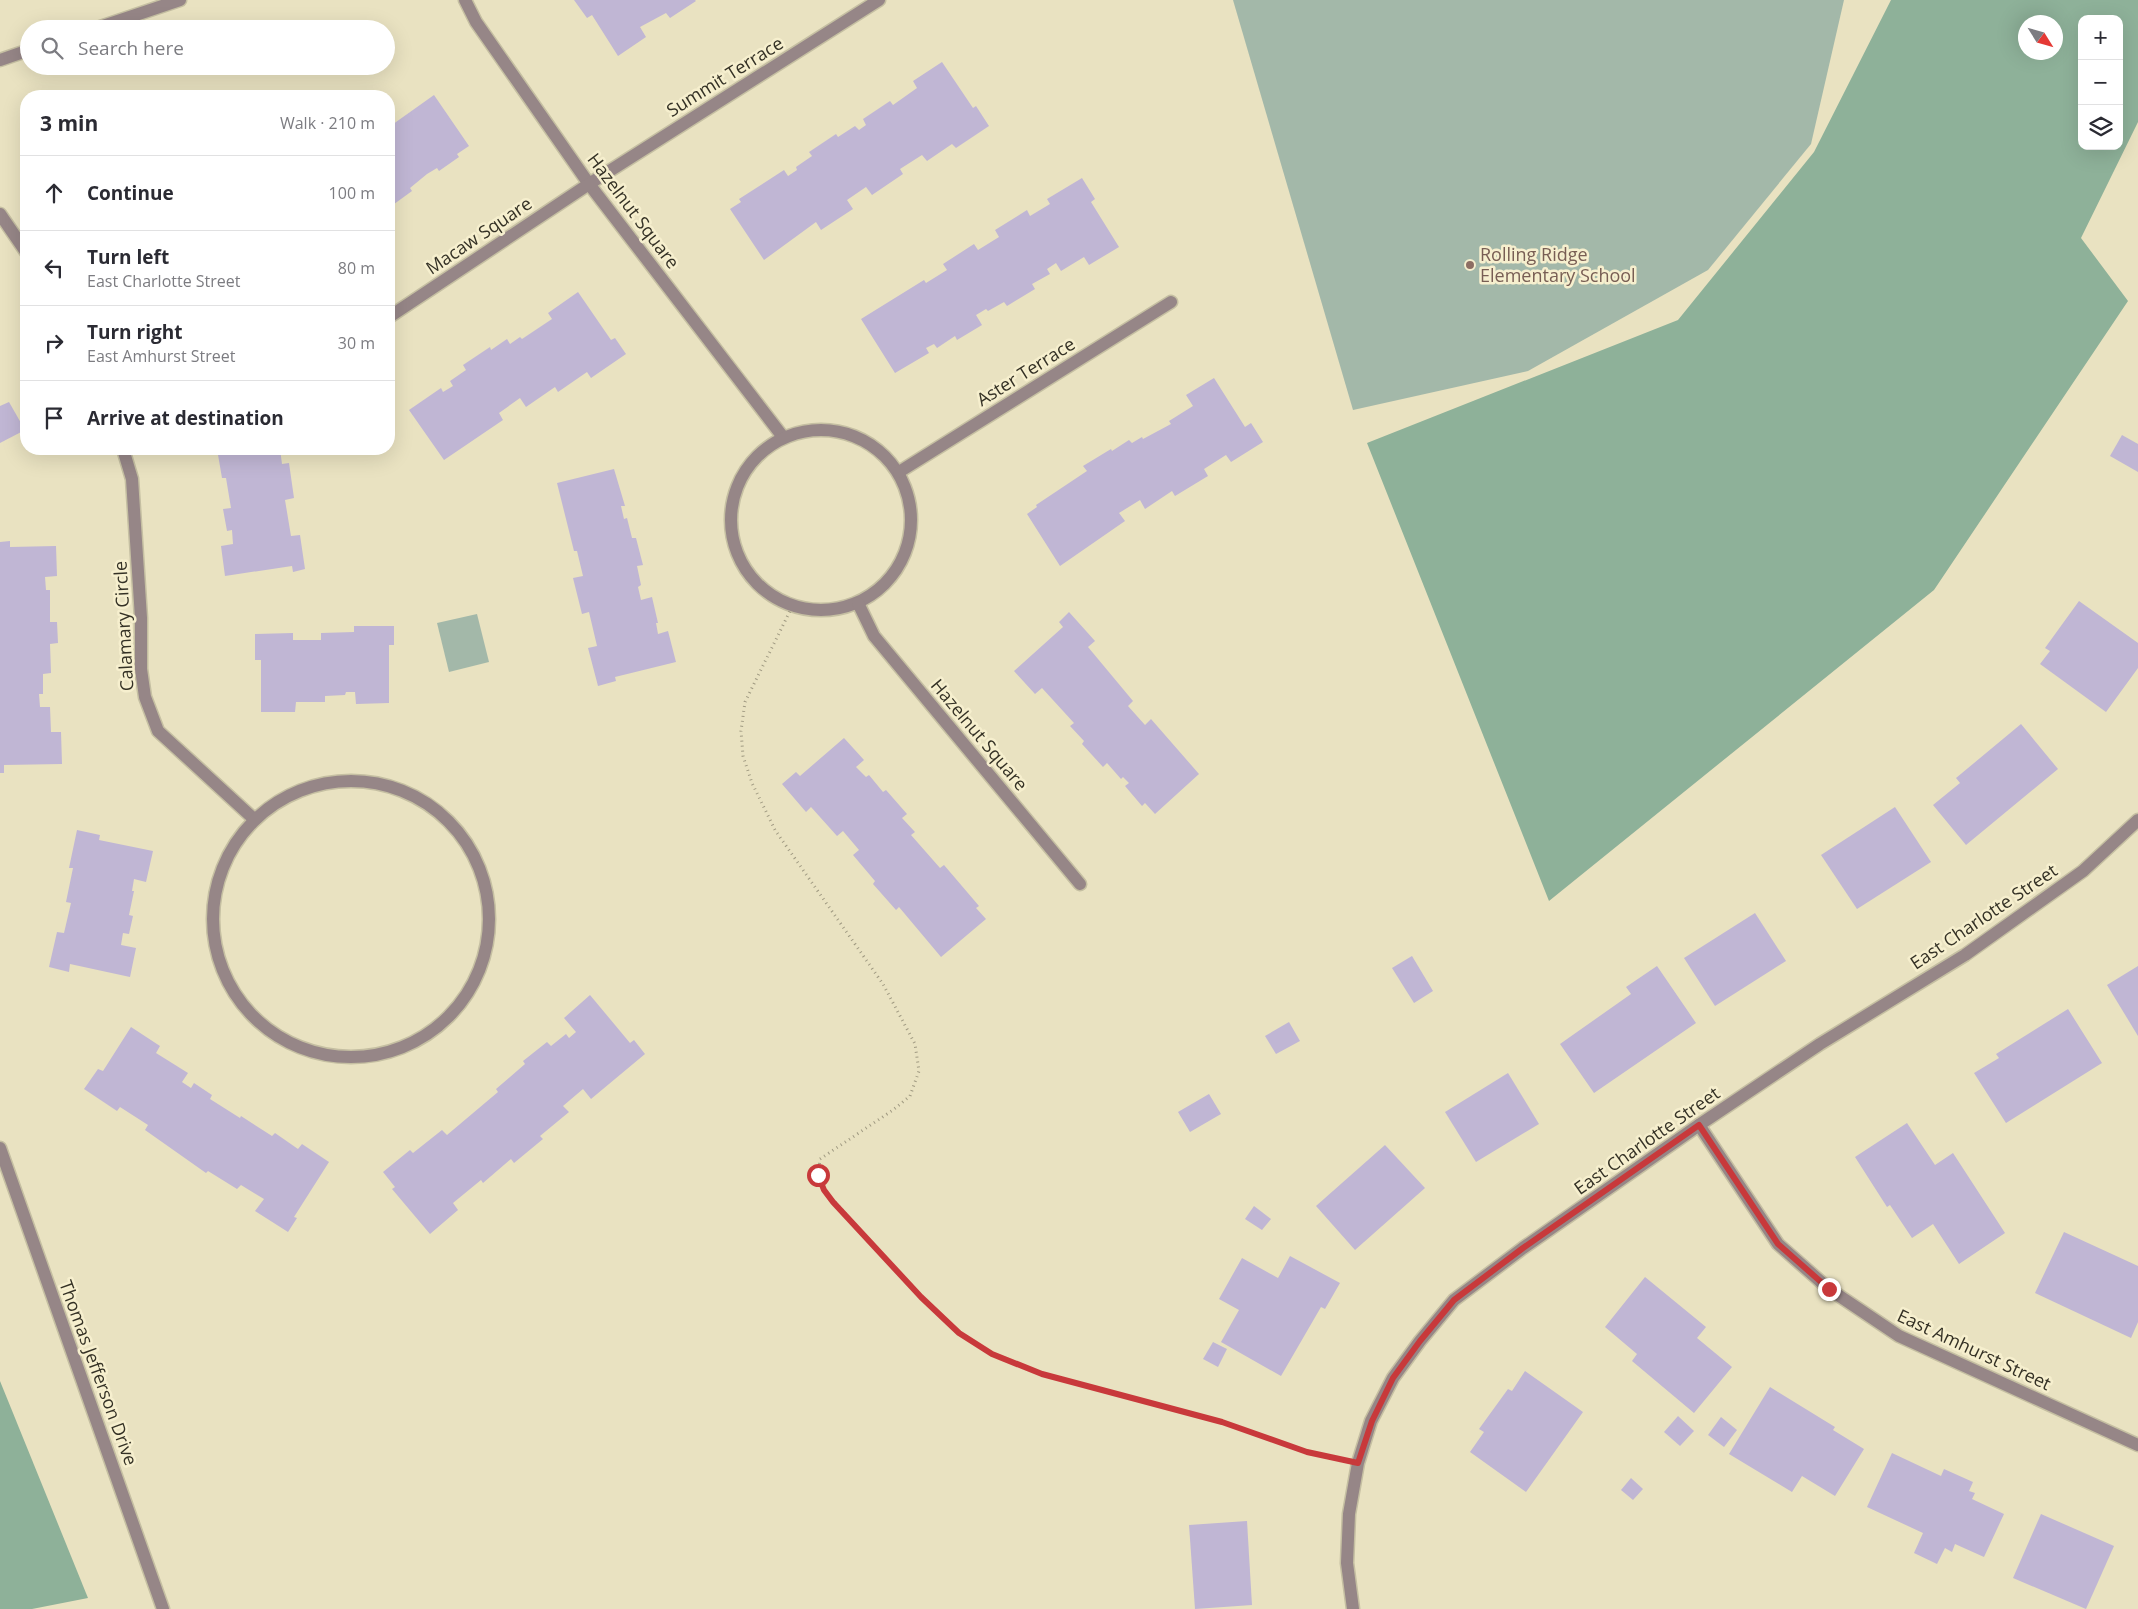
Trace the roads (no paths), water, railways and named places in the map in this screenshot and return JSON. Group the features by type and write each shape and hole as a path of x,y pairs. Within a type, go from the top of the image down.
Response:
{"street":[{"path":"121,20 180,0"},
{"name":"Hazelnut Square","path":"466,0 476,22 589,184 782,437"},
{"name":"Summit Terrace","path":"589,184 879,0"},
{"path":"0,60 20,53"},
{"name":"Macaw Square","path":"395,313 589,184"},
{"path":"0,214 20,243"},
{"name":"Aster Terrace","path":"898,472 1171,302"},
{"path":"825,429 853,434 876,447 898,472 909,497 912,520 910,537 904,558 892,577 858,603 816,611 792,606 771,596 751,579 739,560 731,537 730,513 736,488 746,468 764,449 782,437 803,431 825,429"},
{"name":"Calamary Circle","path":"125,455 132,479 141,618 141,668 145,697 158,731 254,819"},
{"name":"Hazelnut Square","path":"858,603 874,636 1080,884"},
{"path":"382,782 432,804 469,843 487,884 491,928 481,969 453,1014 415,1043 373,1056 316,1054 275,1036 240,1003 215,950 213,900 225,858 254,819 315,783 382,782"},
{"name":"East Charlotte Street","path":"1354,1609 1347,1563 1349,1514 1358,1463 1372,1421 1393,1378 1420,1341 1454,1300 1523,1248 1699,1125 1820,1044 1965,955 2083,871 2138,820"},
{"name":"East Amhurst Street","path":"1699,1125 1778,1244 1829,1289 1899,1336 2138,1445"},
{"name":"Thomas Jefferson Drive","path":"0,1148 163,1609"}],"place":[{"name":"Rolling Ridge Elementary School","path":"1470,265"}]}
